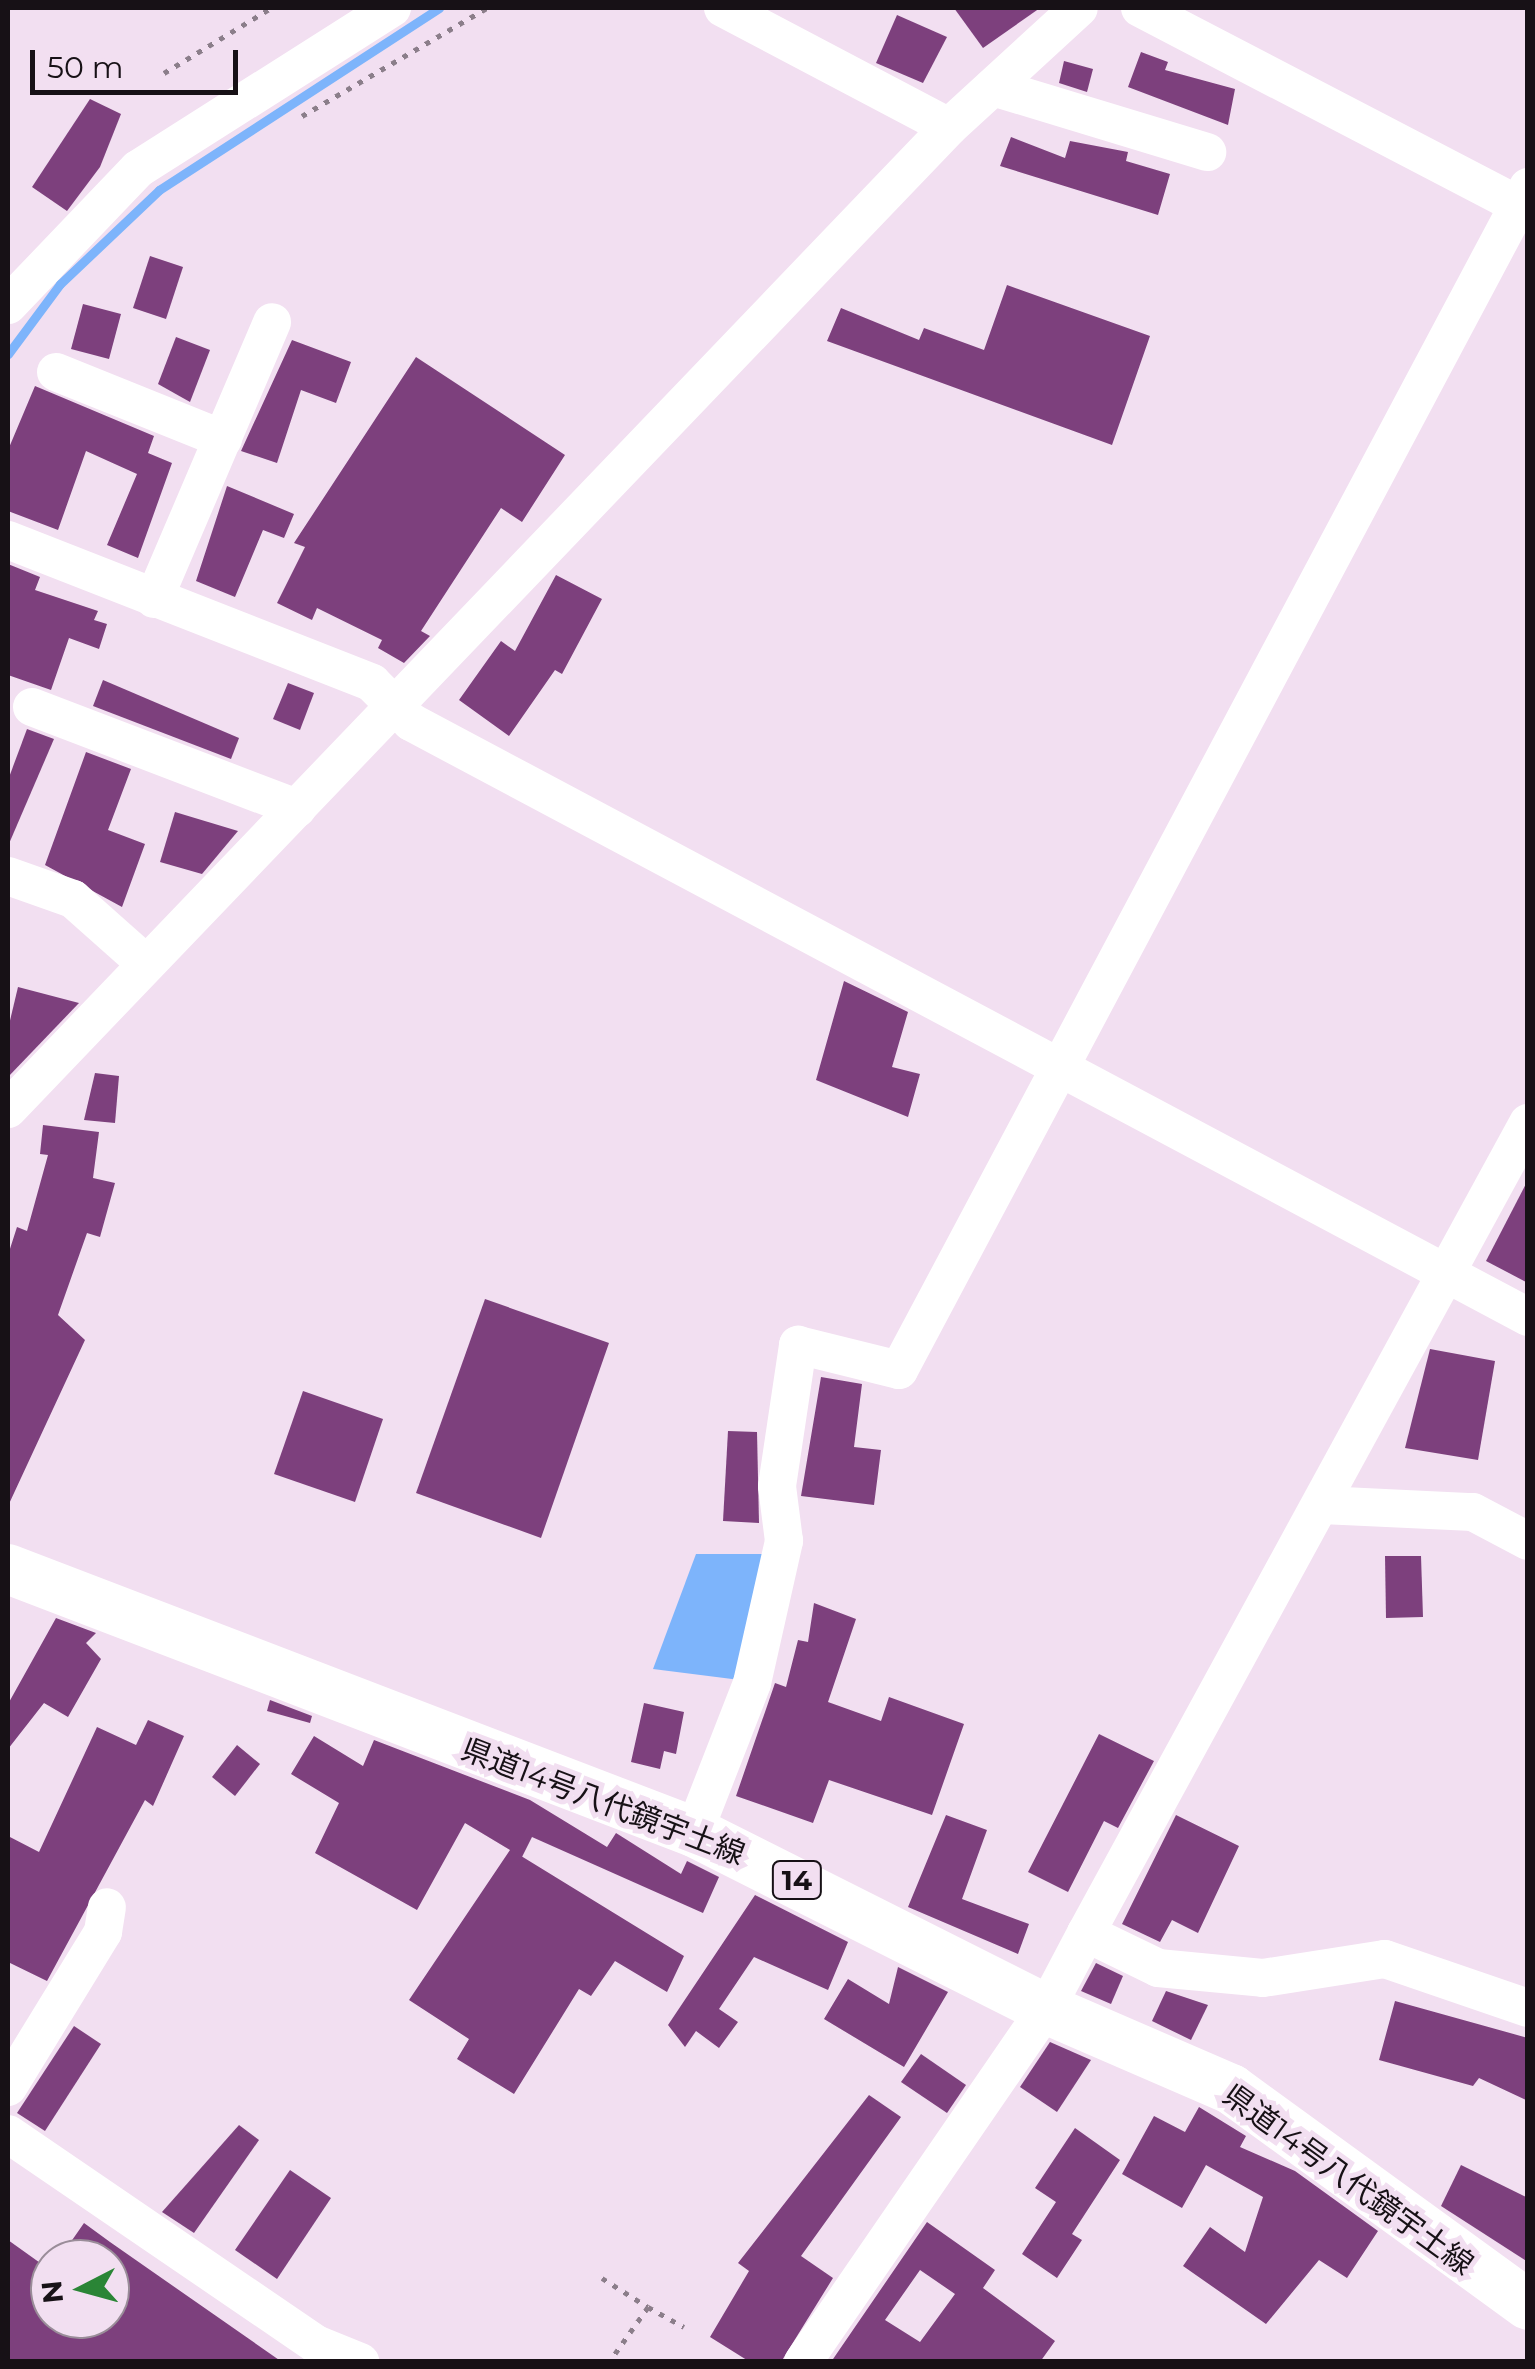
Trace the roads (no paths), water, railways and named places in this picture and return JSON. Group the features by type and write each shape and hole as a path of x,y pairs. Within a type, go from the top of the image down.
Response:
{"main road":[{"name":"県道14号八代鏡宇土線","path":"8,1568 694,1832 1046,2009 1231,2089 1528,2305"}],"street":[{"path":"8,305 138,169 392,8"},
{"path":"723,8 949,127"},
{"path":"8,1109 949,127 1079,8"},
{"path":"694,1832 752,1683 784,1541 777,1486 798,1345 899,1370 1060,1062 1524,201 1140,8"},
{"path":"993,87 1207,152"},
{"path":"154,599 272,322"},
{"path":"56,372 223,439"},
{"path":"8,540 372,683 412,722 1060,1062 1528,1317"},
{"path":"32,707 296,808"},
{"path":"8,876 73,900 145,964"},
{"path":"8,1058 44,1070"},
{"path":"802,2362 1046,2009 1528,1123"},
{"path":"1322,1505 1473,1512 1528,1541"},
{"path":"8,2088 103,1932 107,1907"},
{"path":"1086,1934 1158,1968 1263,1978 1384,1959 1528,2008"},
{"path":"14,2152 316,2344 360,2362"}],"water":[{"path":"696,1554 766,1554 740,1680 653,1669"}],"waterway":[{"path":"8,354 60,284 159,190 439,8"}]}
